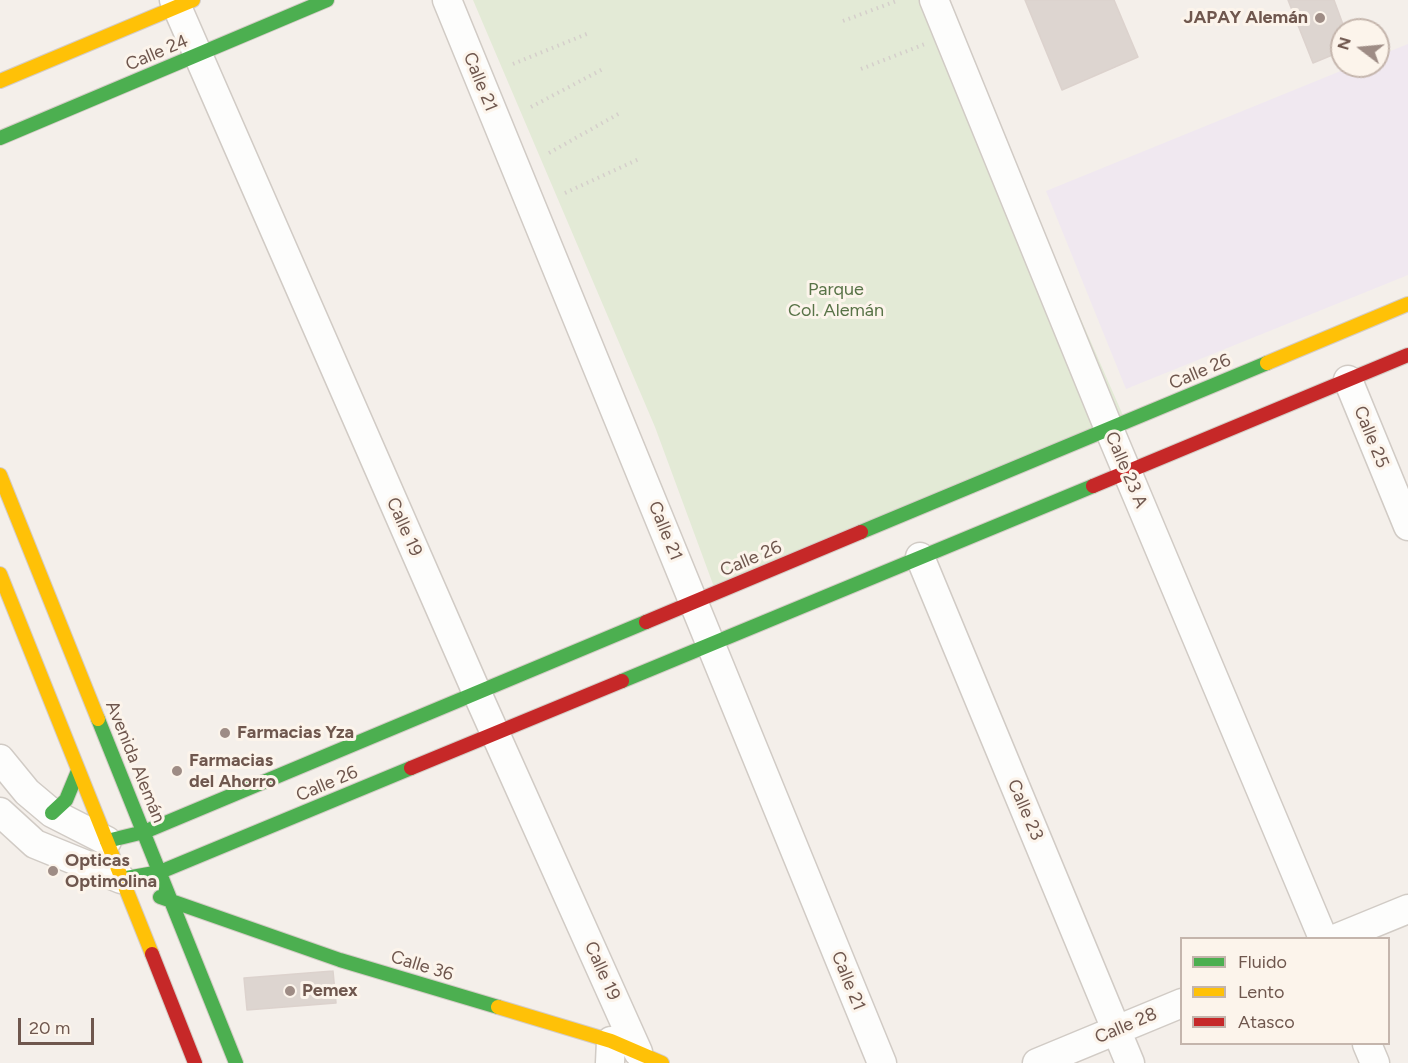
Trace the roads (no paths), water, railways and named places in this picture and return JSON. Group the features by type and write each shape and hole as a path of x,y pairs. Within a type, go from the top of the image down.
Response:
{"street":[{"name":"Calle 24","path":"0,138 327,0"},
{"name":"Calle 21","path":"447,0 882,1063"},
{"name":"Calle 23 A","path":"934,0 1109,429 1322,937"},
{"name":"Calle 24","path":"0,81 181,2"},
{"name":"Calle 19","path":"181,2 198,55 477,693 650,1058"},
{"name":"Calle 26","path":"107,841 144,832 1408,304"},
{"name":"Calle 26","path":"138,887 160,872 1408,355"},
{"name":"Calle 25","path":"1348,380 1408,526"},
{"name":"Avenida Alemán","path":"0,475 7,514 144,832 236,1063"},
{"name":"Calle 23","path":"920,557 1130,1063"},
{"path":"0,574 107,841 138,887 195,1063"},
{"path":"0,759 27,792 52,813 107,841"},
{"path":"52,813 66,800 78,771"},
{"path":"0,812 35,844"},
{"path":"0,825 35,844 138,887"},
{"name":"Calle 36","path":"138,887 172,903 611,1052 650,1058"},
{"path":"1342,937 1408,909"},
{"name":"Calle 28","path":"1037,1063 1180,1004"},
{"path":"1367,1045 1375,1063"}],"place":[{"name":"JAPAY Alemán","path":"1320,18"},
{"name":"Farmacias Yza","path":"225,733"},
{"name":"Farmacias del Ahorro","path":"177,771"},
{"name":"Opticas Optimolina","path":"53,871"},
{"name":"Pemex","path":"290,991"}],"park label":[{"name":"Parque Col. Alemán","path":"836,300"}]}
